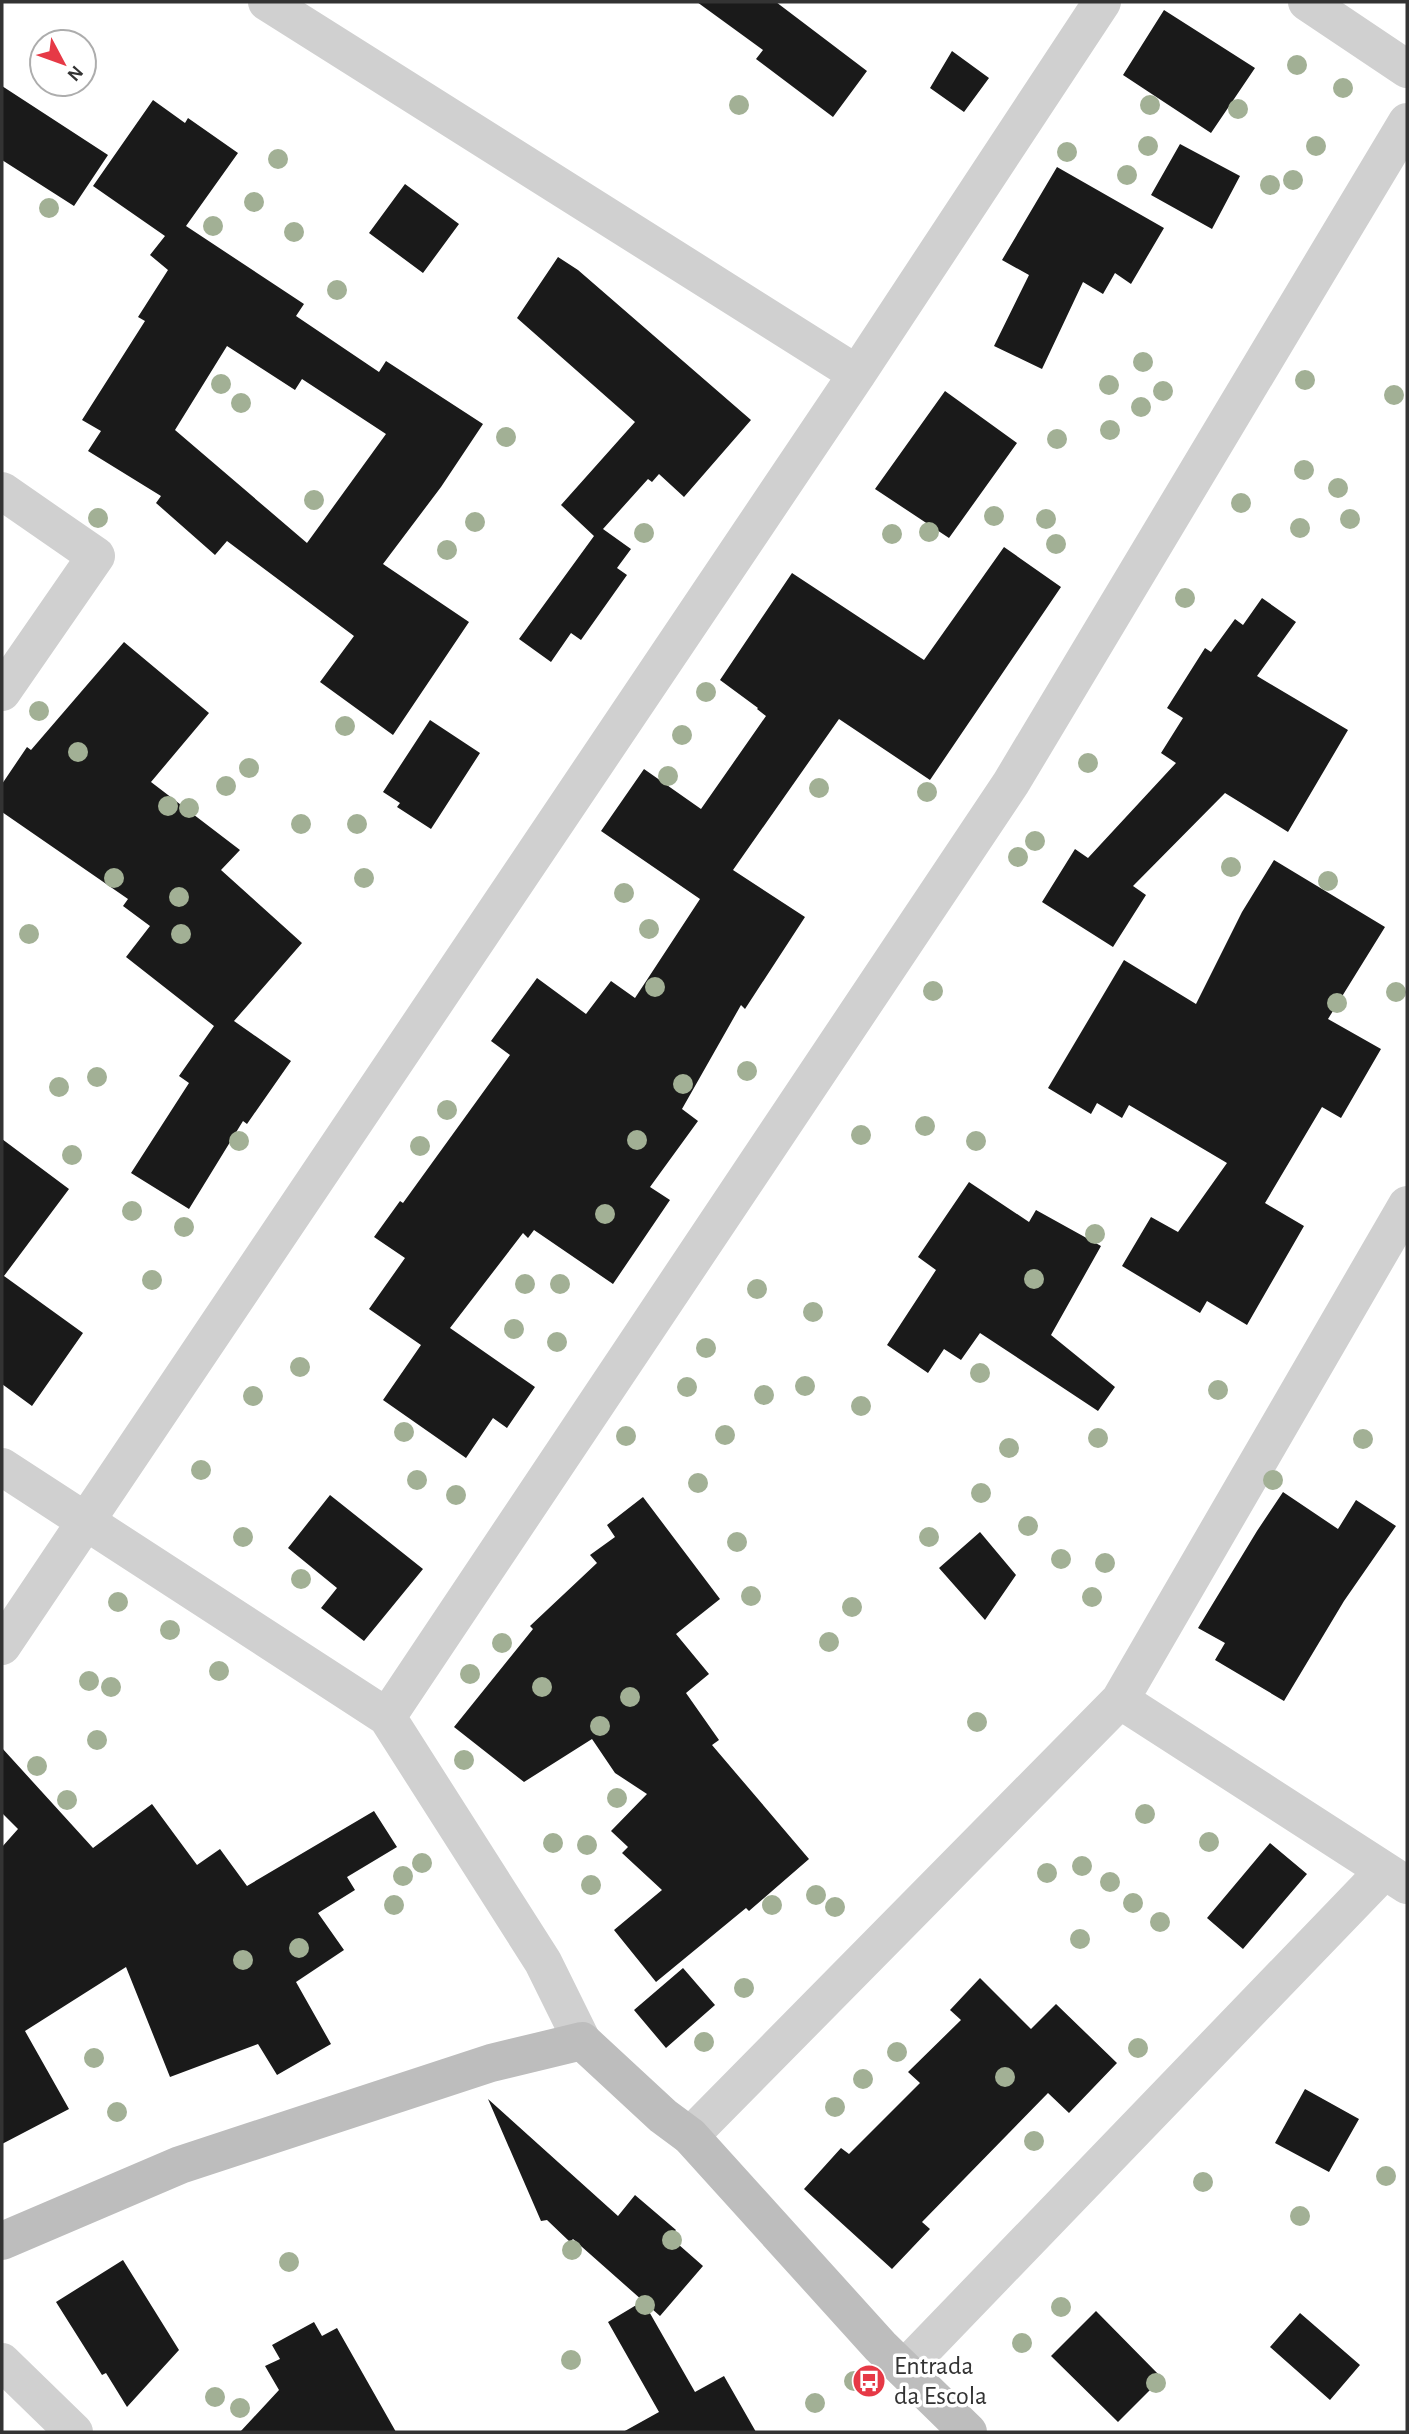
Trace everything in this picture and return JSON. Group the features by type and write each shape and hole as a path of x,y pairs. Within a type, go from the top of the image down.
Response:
{"street":[{"path":"267,2 857,374"},
{"path":"2,1646 857,374 1102,2"},
{"path":"1307,2 1407,69"},
{"path":"387,1717 1011,783 1407,122"},
{"path":"2,491 96,556 2,692"},
{"path":"690,2136 1120,1700 1407,1205"},
{"path":"2,1467 387,1717 543,1962 582,2041 663,2116 690,2136 880,2346 968,2432"},
{"path":"904,2369 1396,1878 1120,1700"},
{"path":"2,2241 180,2165 491,2063 582,2041"},
{"path":"2,2362 74,2432"}],"building":[{"path":"697,2 776,2 867,71 833,117 756,59 763,50"},
{"path":"1164,10 1255,68 1211,133 1123,75"},
{"path":"952,51 989,78 964,112 930,88"},
{"path":"2,86 108,155 74,206 2,160"},
{"path":"153,100 185,123 188,118 238,153 186,226 304,304 296,316 379,372 386,361 483,424 441,487 383,564 469,622 393,735 320,682 354,636 227,541 215,555 156,503 161,496 88,451 101,431 82,420 145,321 138,317 168,270 150,255 165,236 93,186","holes":["227,346 295,390 302,379 386,434 307,543 175,430"]},
{"path":"1180,144 1240,176 1212,229 1151,195"},
{"path":"1057,167 1164,228 1131,284 1115,273 1103,294 1083,282 1042,369 994,346 1029,275 1002,260"},
{"path":"405,184 459,224 423,273 369,233"},
{"path":"558,257 578,270 751,420 684,497 659,474 652,482 648,479 603,529 631,549 617,568 627,575 581,640 571,633 551,662 519,639 594,536 561,505 635,422 517,318"},
{"path":"945,391 1017,443 949,538 875,489"},
{"path":"1004,547 1061,587 930,780 839,719 733,870 805,917 745,1009 741,1005 682,1109 698,1121 650,1187 670,1200 613,1284 534,1230 528,1238 523,1233 450,1328 535,1387 507,1428 493,1418 466,1458 383,1400 421,1345 369,1309 405,1258 374,1237 400,1201 403,1203 510,1055 491,1041 537,978 586,1014 611,981 635,998 700,899 601,831 644,769 701,809 766,716 720,680 792,573 924,660"},
{"path":"1262,598 1296,622 1257,676 1348,730 1288,832 1225,793 1133,886 1146,895 1113,947 1042,902 1075,849 1088,858 1176,763 1161,753 1183,718 1167,708 1205,648 1211,652 1235,619 1243,625"},
{"path":"124,642 209,713 151,782 240,850 221,870 302,943 234,1021 291,1061 247,1124 243,1121 189,1209 131,1173 189,1083 179,1076 214,1026 126,957 150,926 123,906 128,899 2,812 2,784 27,747 31,750"},
{"path":"430,720 480,753 431,829 397,807 400,803 383,792"},
{"path":"1274,860 1385,927 1328,1019 1381,1049 1341,1118 1322,1107 1265,1203 1304,1226 1247,1325 1207,1301 1200,1313 1122,1266 1151,1217 1178,1232 1227,1163 1129,1105 1122,1118 1097,1103 1091,1114 1048,1088 1124,960 1196,1004 1242,912"},
{"path":"2,1139 69,1189 4,1276 83,1333 32,1406 2,1384"},
{"path":"969,1182 1029,1222 1036,1210 1101,1246 1051,1335 1115,1387 1098,1411 980,1333 961,1360 944,1349 928,1373 887,1345 936,1270 918,1257"},
{"path":"1283,1492 1338,1529 1356,1500 1396,1526 1344,1601 1284,1701 1215,1660 1225,1643 1198,1628"},
{"path":"330,1495 423,1569 364,1641 321,1608 337,1588 288,1548"},
{"path":"643,1497 720,1599 676,1634 709,1674 686,1693 719,1740 712,1745 809,1859 749,1911 746,1908 656,1982 614,1930 662,1890 622,1853 628,1847 611,1831 647,1794 615,1773 592,1739 524,1782 454,1727 533,1629 530,1626 597,1563 590,1555 615,1537 607,1525"},
{"path":"980,1532 1016,1575 985,1620 939,1568"},
{"path":"2,1748 93,1848 152,1804 197,1865 220,1849 247,1886 374,1811 397,1847 347,1877 355,1890 318,1913 344,1950 296,1982 331,2044 277,2075 258,2044 170,2077 126,1967 25,2031 69,2109 2,2144 2,1847 18,1829 2,1813"},
{"path":"1270,1843 1307,1874 1243,1949 1207,1918"},
{"path":"683,1968 715,2005 666,2048 634,2010"},
{"path":"980,1978 1031,2029 1056,2004 1117,2063 1069,2113 1048,2093 922,2222 930,2229 892,2269 804,2189 841,2148 849,2154 920,2083 908,2072 961,2020 950,2010"},
{"path":"1305,2089 1359,2119 1329,2172 1275,2143"},
{"path":"488,2099 618,2216 635,2195 676,2230 670,2237 703,2266 660,2316 573,2239 570,2242 547,2220 541,2221"},
{"path":"123,2260 179,2350 127,2407 106,2373 102,2375 56,2302"},
{"path":"643,2301 695,2392 724,2376 756,2432 623,2432 659,2412 608,2322"},
{"path":"1096,2311 1162,2378 1118,2422 1051,2356"},
{"path":"1300,2313 1360,2365 1330,2400 1270,2347"},
{"path":"314,2322 322,2336 337,2328 396,2432 240,2432 279,2390 265,2366 280,2359 272,2345"}],"place":[{"name":"Entrada da Escola","path":"869,2381"}]}
